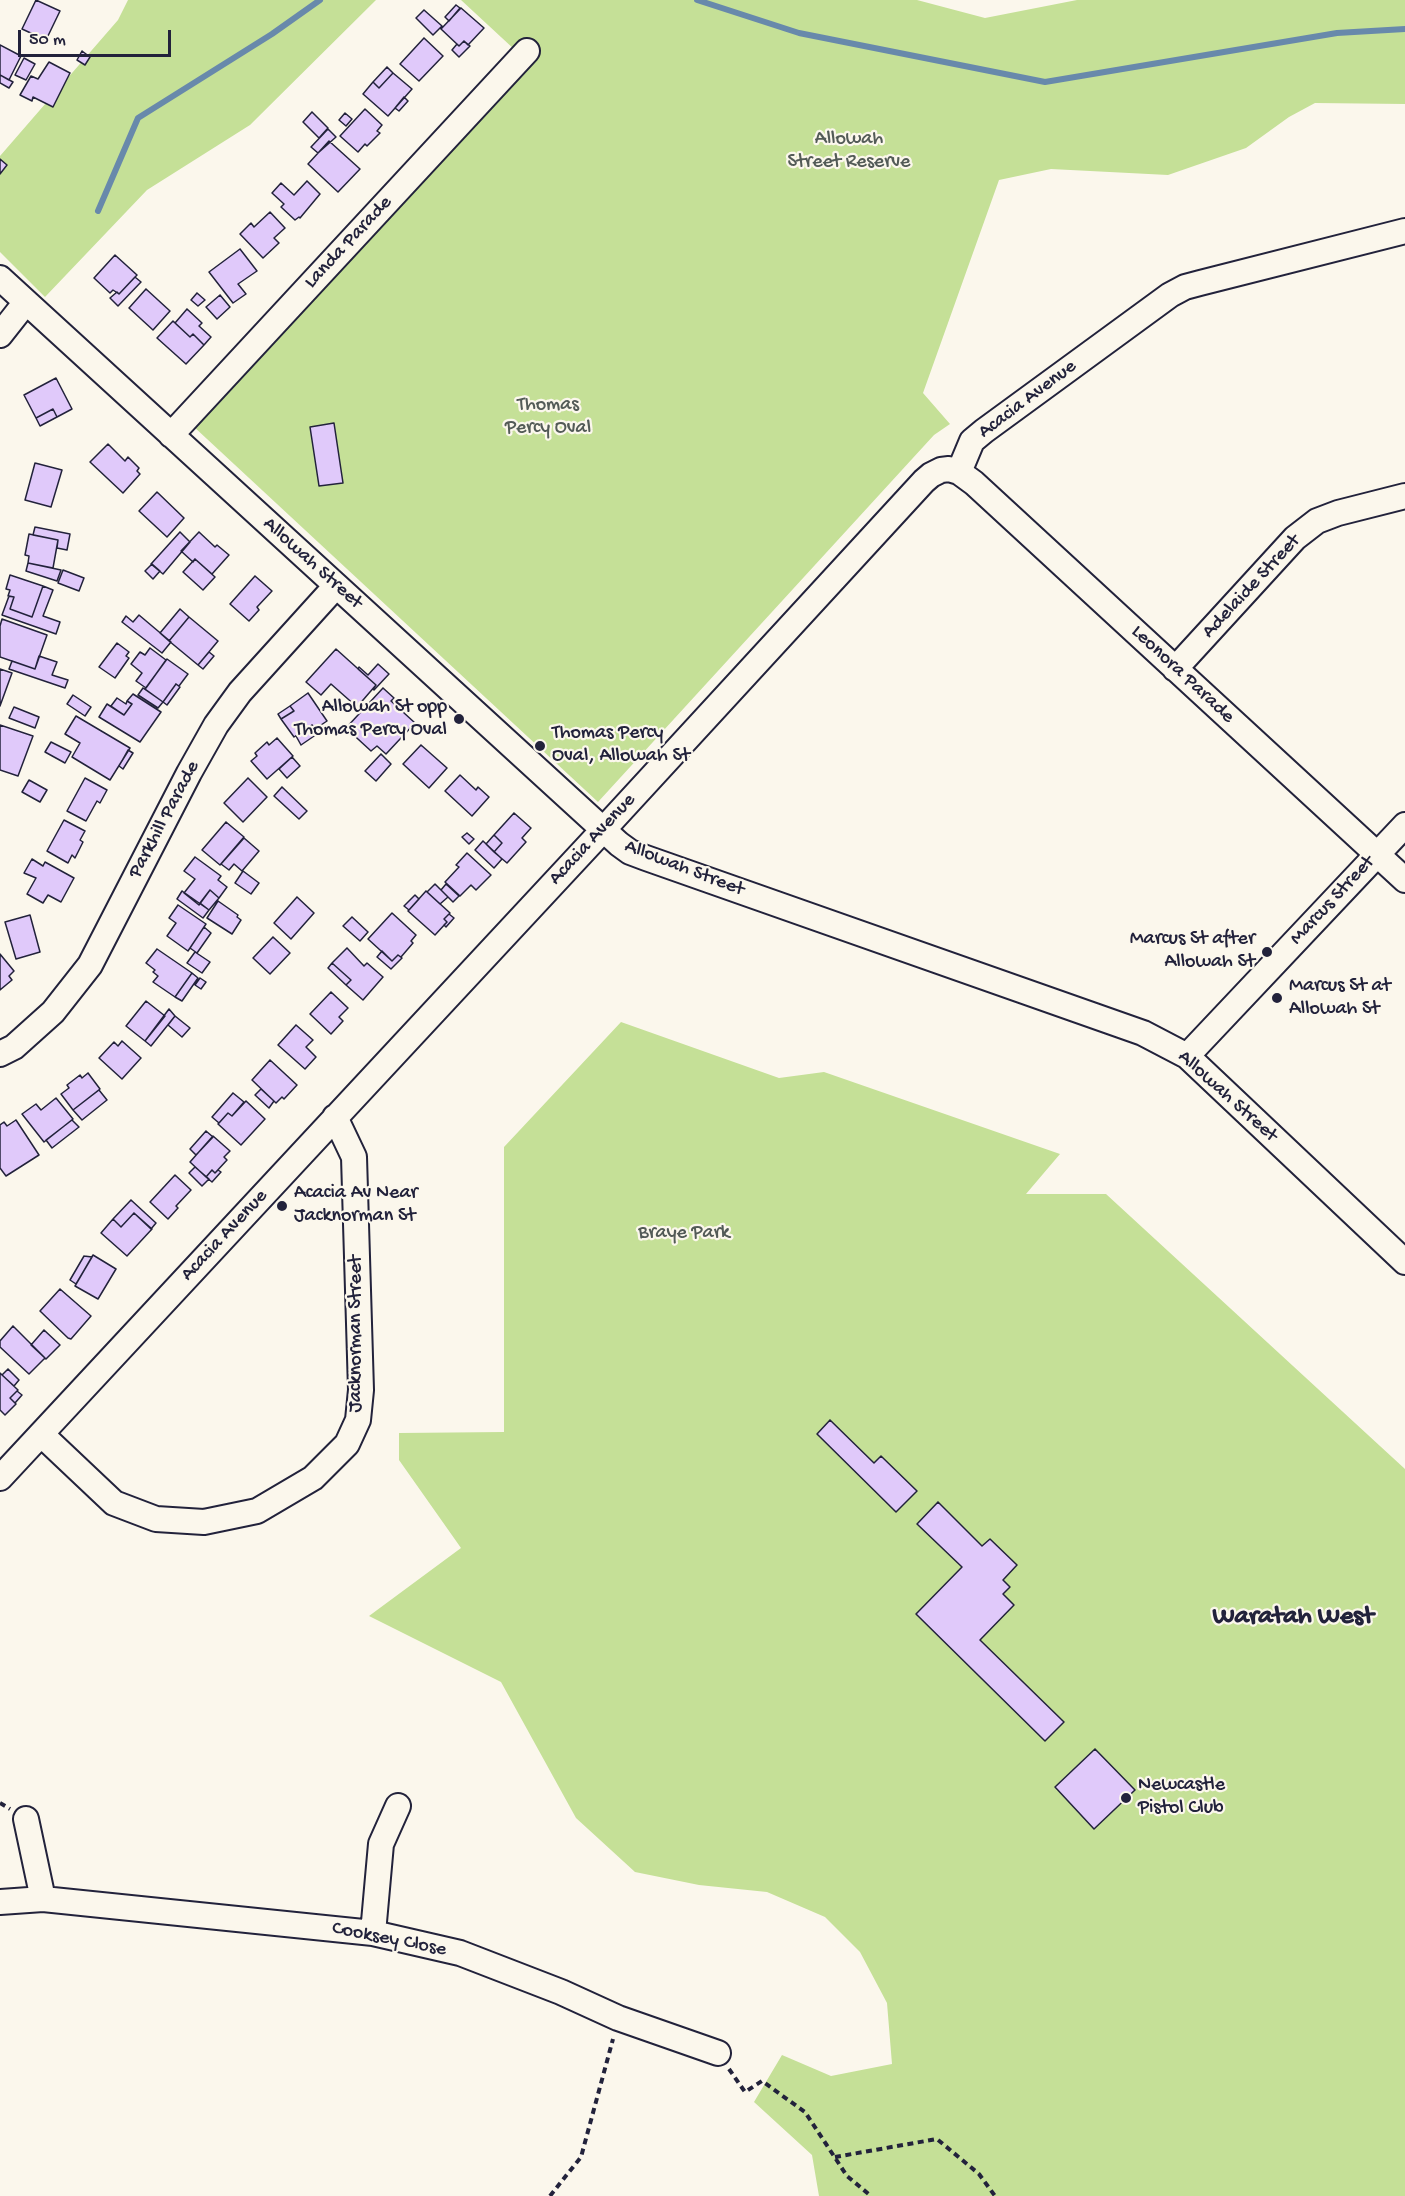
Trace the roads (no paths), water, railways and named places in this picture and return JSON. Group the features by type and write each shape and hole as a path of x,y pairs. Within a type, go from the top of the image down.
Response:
{"street":[{"name":"Landa Parade","path":"171,435 527,51"},
{"name":"Acacia Avenue","path":"0,1478 924,481 940,470 958,472 964,455 972,441 978,436 1170,295 1185,287 1405,231"},
{"name":"Allowah Street","path":"0,278 603,830 630,852 1143,1033 1187,1056 1405,1262"},
{"path":"0,335 26,302"},
{"name":"Leonora Parade","path":"958,472 974,483 1405,880"},
{"name":"Adelaide Street","path":"1175,669 1295,538 1317,521 1338,513 1405,496"},
{"name":"Parkhill Parade","path":"0,1054 14,1047 53,1012 90,964 216,725 240,692 336,586"},
{"name":"Marcus Street","path":"1187,1056 1405,825"},
{"name":"Jacknorman Street","path":"41,1434 114,1503 156,1519 204,1522 257,1511 313,1478 347,1444 358,1420 361,1390 354,1157 335,1117"},
{"path":"373,1933 381,1844 398,1806"},
{"path":"26,1819 43,1899"},
{"name":"Cooksey Close","path":"0,1902 43,1899 373,1933 460,1953 561,1992 618,2018 718,2053"}],"waterway":[{"path":"98,211 138,118 272,34 320,0"},
{"path":"697,0 799,33 1045,82 1337,33 1405,29"}],"place":[{"name":"Allowah St opp Thomas Percy Oval","path":"459,719"},
{"name":"Thomas Percy Oval, Allowah St","path":"540,746"},
{"name":"Marcus St after Allowah St","path":"1267,952"},
{"name":"Marcus St at Allowah St","path":"1277,998"},
{"name":"Acacia Av Near Jacknorman St","path":"282,1206"},
{"name":"Newcastle Pistol Club","path":"1126,1798"}],"district":[{"name":"Waratah West","path":"1293,1618"}],"park label":[{"name":"Allowah Street Reserve","path":"849,152"},
{"name":"Thomas Percy Oval","path":"548,418"},
{"name":"Braye Park","path":"684,1234"}]}
